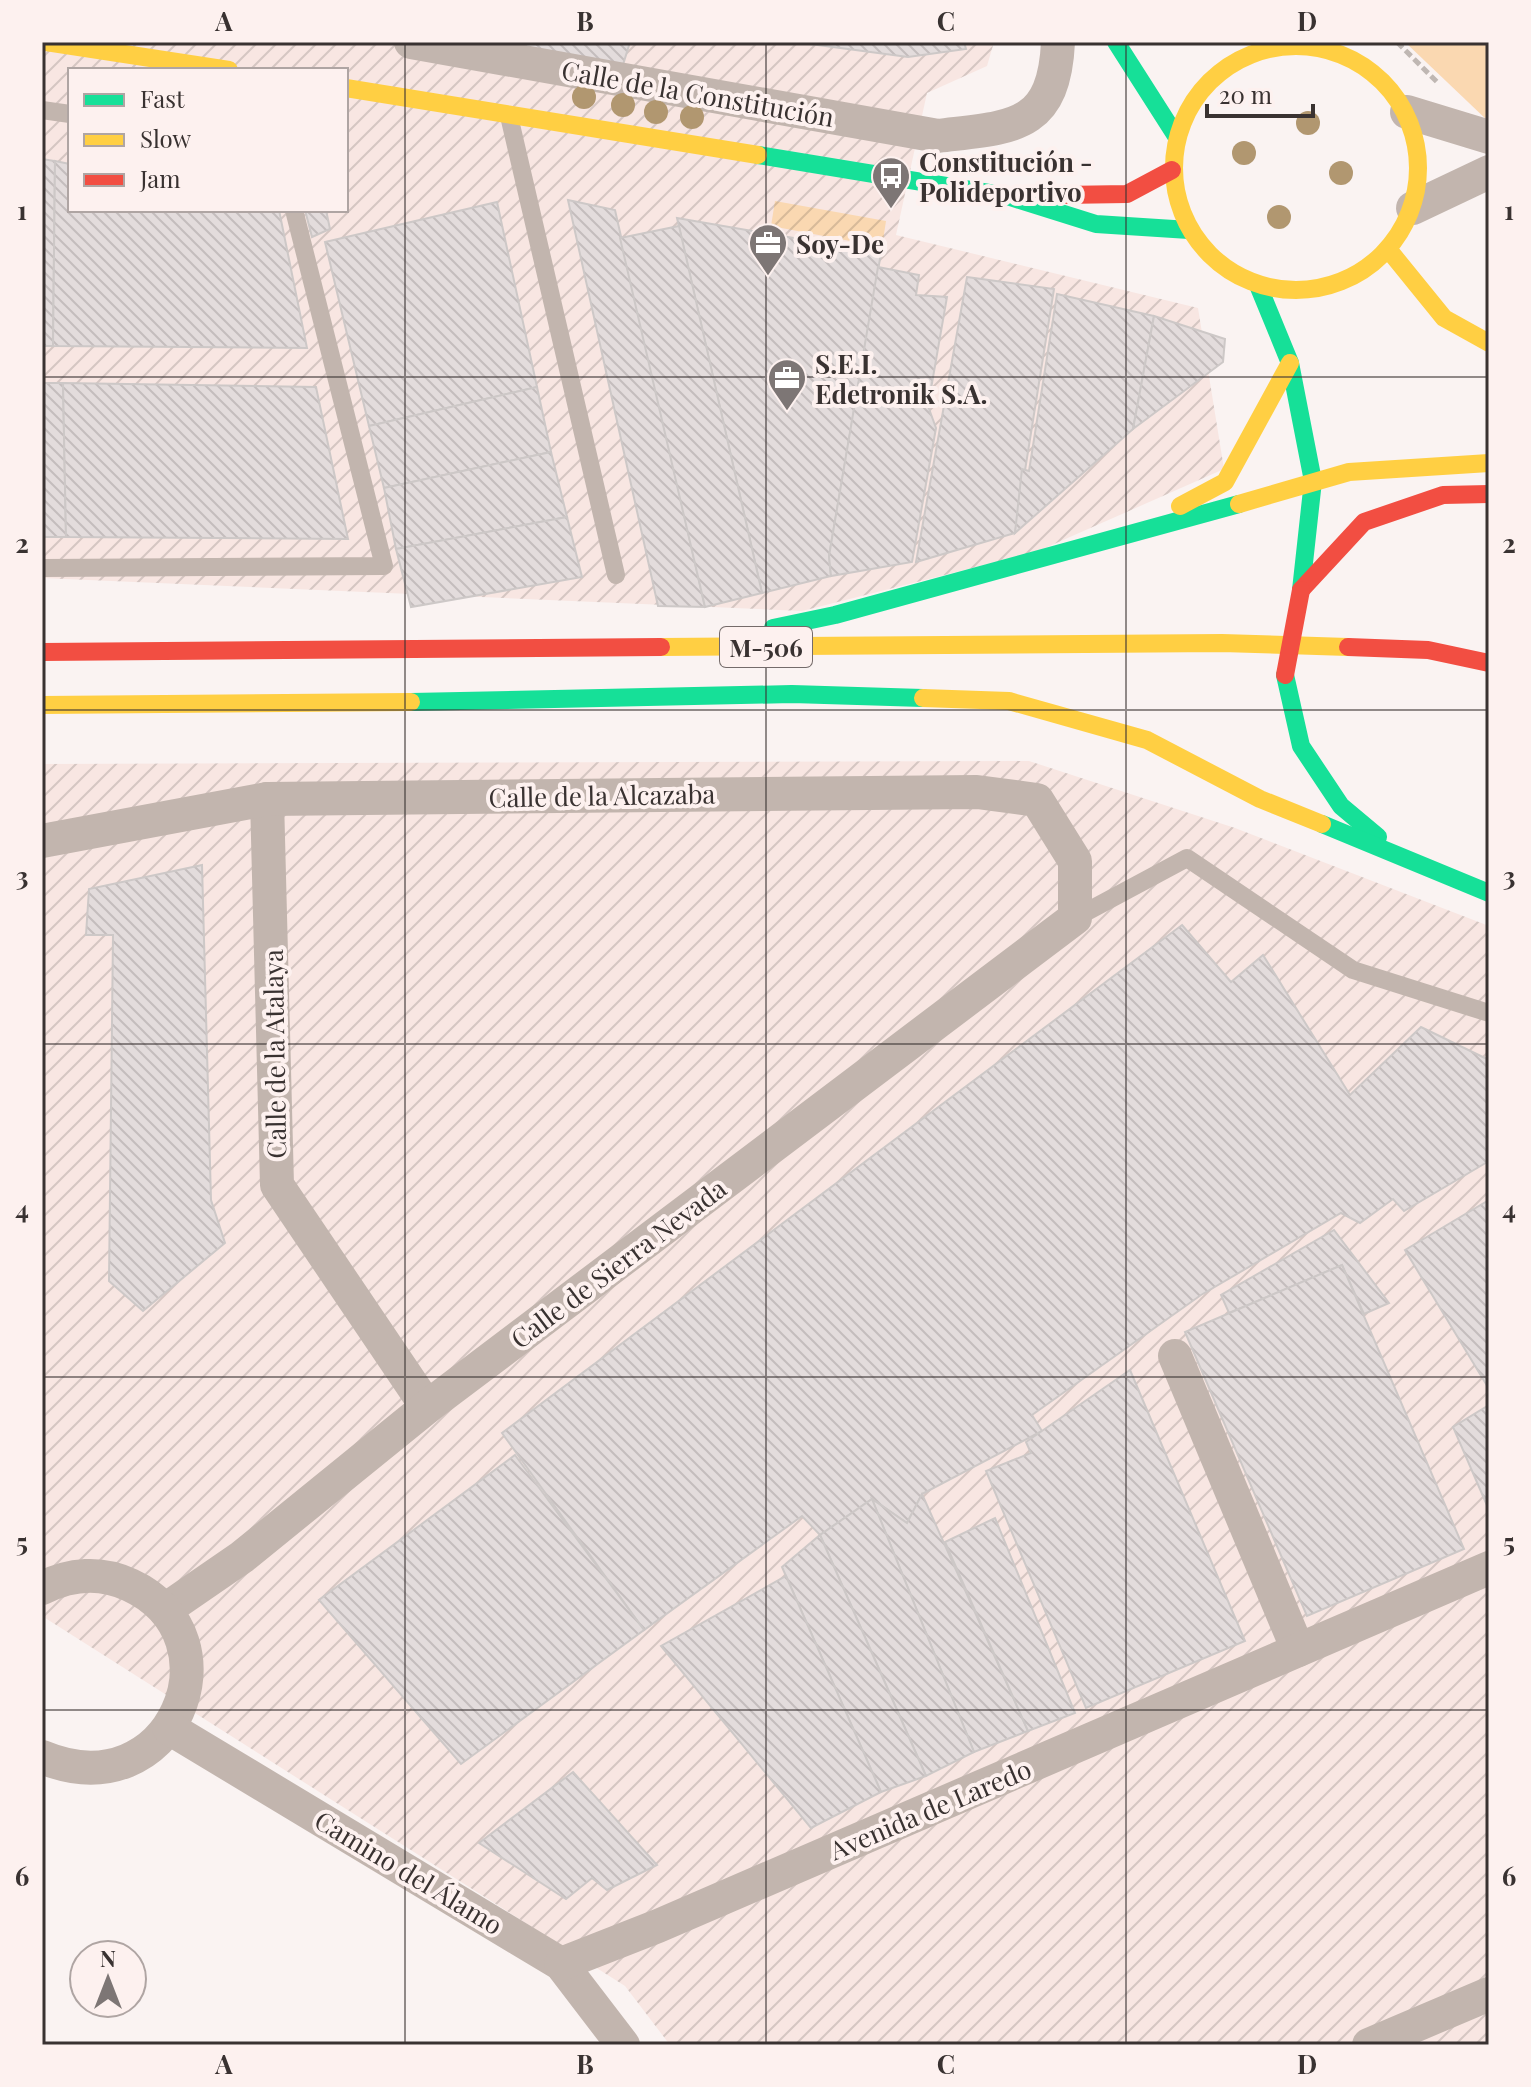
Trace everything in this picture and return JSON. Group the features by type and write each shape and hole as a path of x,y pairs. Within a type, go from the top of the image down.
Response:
{"main road":[{"path":"46,42 142,63 204,68"},
{"path":"1116,42 1176,136"},
{"path":"1262,44 1324,47 1373,71 1407,112 1420,160 1413,208 1388,249 1348,279 1303,291 1258,285 1231,272 1207,254 1189,230 1172,170 1176,136 1196,95 1228,64 1262,44"},
{"name":"Calle de la Constitución","path":"348,88 1007,196 1096,224 1189,230"},
{"name":"Calle de la Constitución","path":"1007,196 1127,194 1172,170"},
{"path":"1388,249 1412,283 1444,318 1489,343"},
{"path":"1258,285 1290,363 1313,481 1301,590 1285,675 1301,746 1341,806 1398,854"},
{"path":"1121,538 1225,482 1290,363"},
{"path":"673,648 835,615 1121,538 1349,472 1489,463"},
{"path":"1301,590 1364,522 1443,495 1489,494"},
{"name":"M-506","path":"42,652 1222,643 1428,650 1489,663"},
{"name":"M-506","path":"42,705 543,701 792,694 1009,701 1147,740 1260,799 1489,893"}],"street":[{"name":"Calle de la Constitución","path":"411,42 463,46 938,136 1007,127 1035,113 1056,77 1058,42"},
{"path":"455,105 463,46"},
{"path":"1407,112 1489,137"},
{"name":"Calle de la Constitución","path":"863,173 910,159 938,136"},
{"path":"1413,208 1489,172"},
{"name":"Calle de la Alcazaba","path":"42,841 267,799 977,792 1037,800 1075,861 1075,918"},
{"name":"Calle de la Atalaya","path":"267,799 277,1185 427,1407"},
{"name":"Calle de Sierra Nevada","path":"165,1610 242,1557 427,1407 1075,918"},
{"path":"1175,1356 1298,1650"},
{"name":"Avenida de Laredo","path":"561,1964 672,1920 1489,1568"},
{"path":"42,1588 59,1580 88,1575 117,1579 143,1591 165,1610 180,1637 187,1668 183,1700 169,1728 149,1749 124,1763 95,1769 66,1767 42,1757"},
{"name":"Camino del Álamo","path":"169,1728 561,1964 623,2045"},
{"path":"1369,2045 1489,1994"}],"lane":[{"path":"42,110 68,114"},
{"path":"508,113 616,575"},
{"path":"42,568 384,566 295,212"},
{"path":"1075,918 1187,858 1353,970 1489,1013"}],"path":[{"path":"1397,42 1437,83 1449,90"}],"shaded area":[{"path":"42,42 994,42 987,66 927,93 896,235 1198,308 1224,469 1036,552 802,611 42,578"},
{"path":"1405,42 1489,42 1489,122"},
{"path":"775,201 886,221 882,247 771,226"},
{"path":"1029,761 1235,828 1489,926 1489,2045 670,2045 625,1986 42,1616 42,764"}],"building":[{"path":"502,42 630,42 622,68"},
{"path":"795,42 964,42 966,49 908,57"},
{"path":"42,159 55,161 53,346 42,346"},
{"path":"55,161 68,164 68,212 279,212 307,348 53,346"},
{"path":"568,200 615,210 705,607 658,606"},
{"path":"497,202 537,387 369,426 325,242"},
{"path":"306,212 326,212 330,229 312,237"},
{"name":"S.E.I. Edetronik S.A.","path":"677,218 881,253 829,556 831,576 762,593"},
{"path":"679,226 762,593 705,607 620,238"},
{"path":"878,267 919,275 916,295 947,297 928,406 936,428 912,562 831,576 829,556"},
{"path":"967,277 1054,289 1015,533 916,562"},
{"path":"1057,294 1154,316 1133,429 1015,533 1022,469 1029,471"},
{"path":"1154,316 1225,339 1223,362 1133,429"},
{"path":"42,383 63,383 66,537 42,537"},
{"path":"63,383 316,387 348,539 66,537"},
{"path":"537,387 551,452 384,488 369,426"},
{"path":"551,452 567,517 396,549 384,488"},
{"path":"567,517 582,577 411,607 396,549"},
{"path":"202,865 211,1200 225,1243 143,1311 109,1281 113,935 86,935 89,889"},
{"path":"1182,925 1231,982 1263,955 1350,1095 1421,1027 1489,1060 1489,1161 1404,1211 1393,1199 1360,1223 1341,1213 1201,1295 1032,1415 1042,1431 922,1494 907,1523 872,1499 820,1535 802,1516 644,1630 502,1433"},
{"path":"1489,1200 1489,1389 1405,1250"},
{"path":"1334,1230 1389,1303 1364,1314 1342,1265 1229,1313 1221,1295"},
{"path":"1342,1265 1464,1549 1307,1616 1185,1332"},
{"path":"1130,1370 1245,1641 1086,1708 986,1471 1031,1453 1026,1442"},
{"path":"1489,1405 1489,1510 1453,1427"},
{"path":"515,1455 644,1630 461,1764 319,1600"},
{"path":"922,1494 1028,1731 974,1752 872,1499 907,1523"},
{"path":"872,1499 974,1752 926,1776 820,1535"},
{"path":"995,1518 1075,1713 1028,1731 945,1542"},
{"path":"820,1535 926,1776 881,1792 782,1567"},
{"path":"786,1576 881,1792 811,1828 661,1646"},
{"path":"573,1772 657,1865 607,1890 592,1878 566,1899 479,1843"}],"traffic: fast":[{"path":"1116,42 1176,136"},
{"path":"758,155 1007,196 1096,224 1189,230"},
{"path":"1258,285 1290,363 1313,481 1301,590"},
{"path":"773,628 835,615 1239,504"},
{"path":"1285,675 1301,746 1341,806 1378,837"},
{"path":"411,702 792,694 923,698"},
{"path":"1322,824 1489,893"}],"traffic: slow":[{"path":"46,42 216,68"},
{"path":"1296,46 1320,48 1343,55 1364,66 1382,82 1398,100 1409,121 1416,144 1418,168 1416,192 1409,215 1398,236 1382,254 1364,270 1343,281 1320,288 1296,290 1272,288 1249,281 1228,270 1210,254 1194,236 1183,215 1176,192 1174,168 1176,144 1183,121 1194,100 1210,82 1228,66 1249,55 1272,48 1296,46"},
{"path":"348,88 758,155"},
{"path":"1388,249 1444,318 1489,343"},
{"path":"1180,506 1225,482 1290,363"},
{"path":"1239,504 1349,472 1489,463"},
{"path":"661,647 1222,643 1348,647"},
{"path":"923,698 1009,701 1147,740 1260,799 1322,824"},
{"path":"42,705 411,702"}],"traffic: jam":[{"path":"1062,195 1127,194 1172,170"},
{"path":"1301,590 1364,522 1443,495 1489,494"},
{"path":"1285,675 1301,590"},
{"path":"42,652 661,647"},
{"path":"1348,647 1428,650 1489,663"}],"place":[{"name":"Constitución - Polideportivo","path":"891,210"},
{"name":"Soy-De","path":"768,277"},
{"name":"S.E.I. Edetronik S.A.","path":"787,412"}]}
